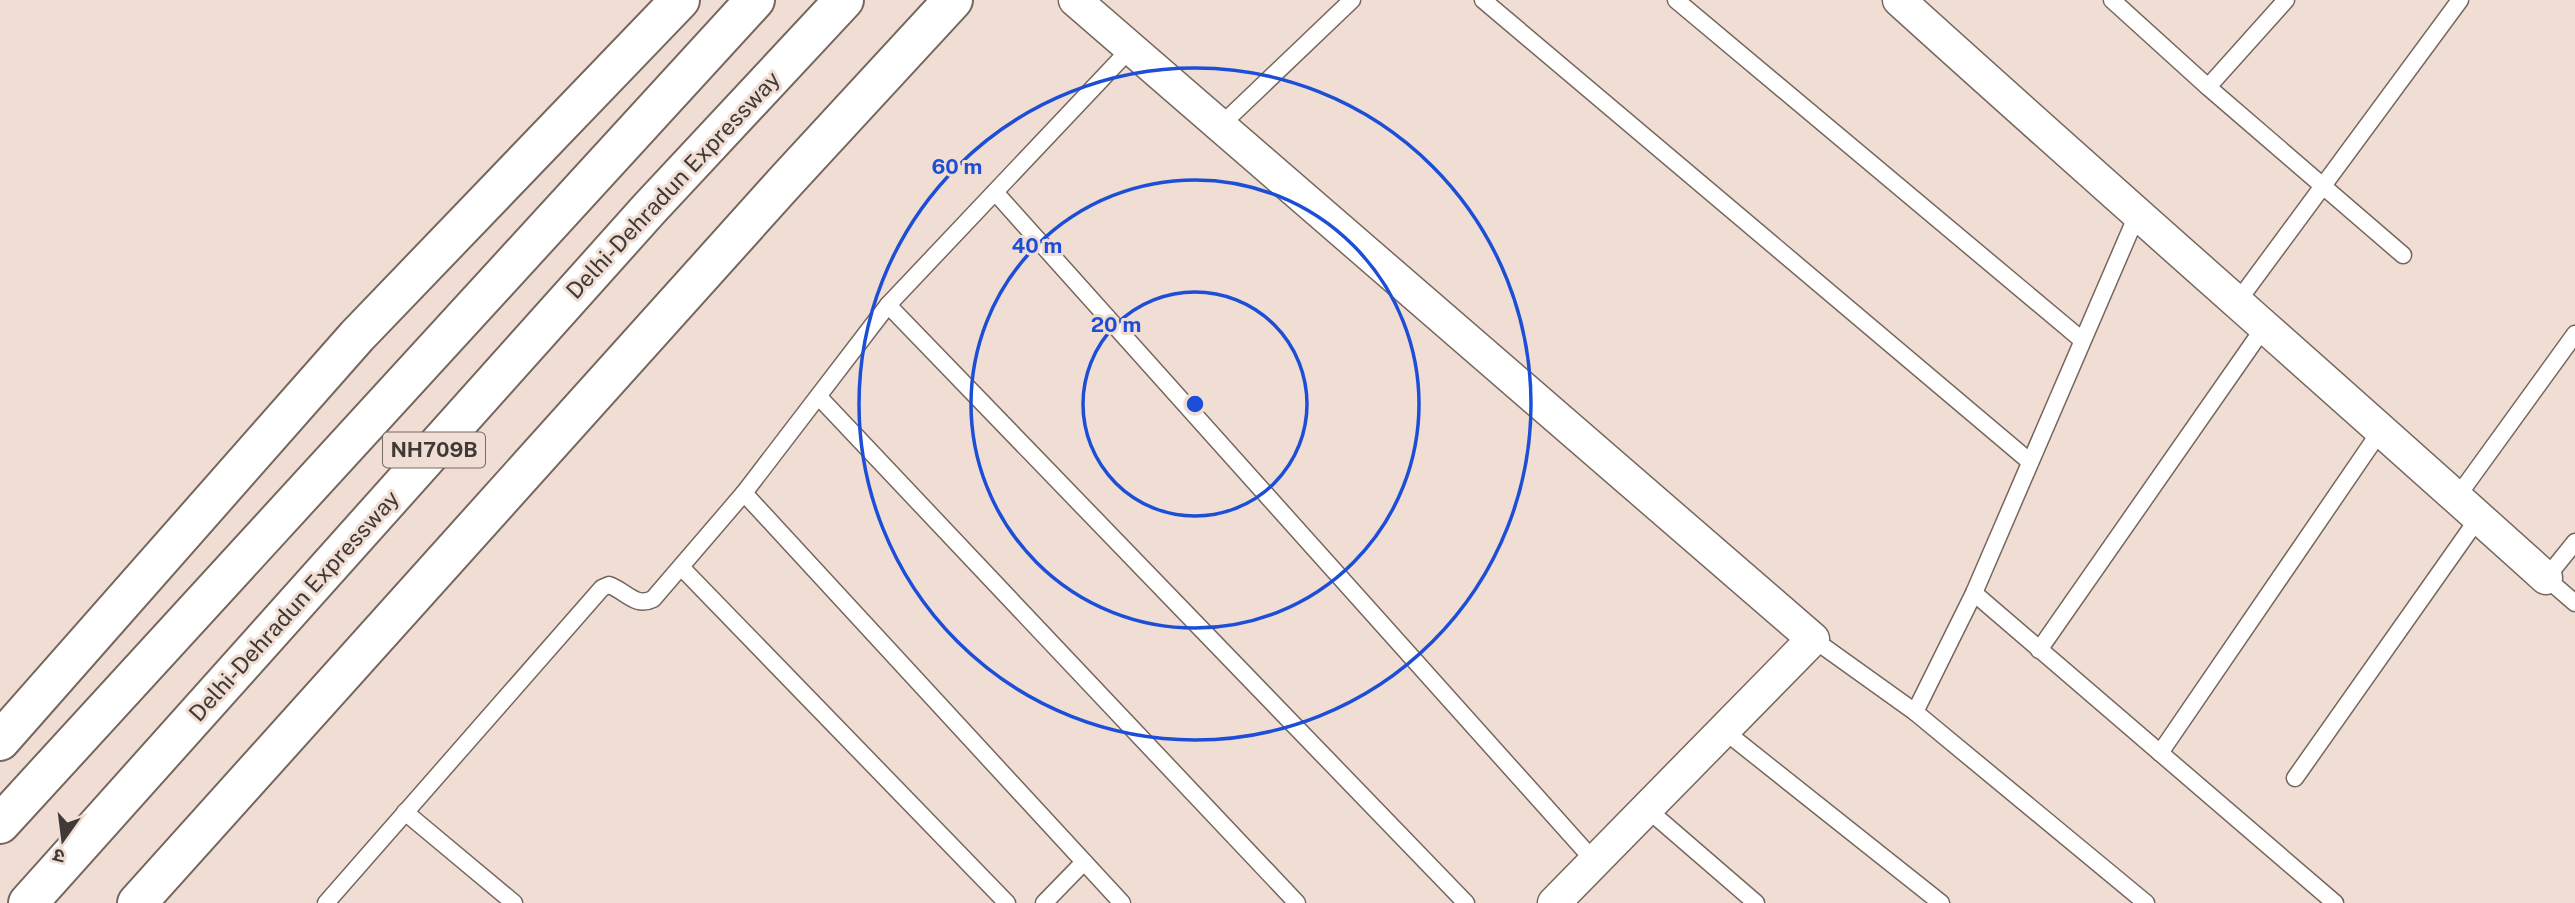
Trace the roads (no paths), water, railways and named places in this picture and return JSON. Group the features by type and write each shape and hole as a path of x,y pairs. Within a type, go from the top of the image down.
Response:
{"main road":[{"path":"0,741 357,337 680,0"},
{"name":"NH709B","path":"0,824 755,0"},
{"name":"Delhi-Dehradun Expressway","path":"28,903 649,209 844,0"},
{"path":"137,903 786,181 953,0"}],"street":[{"path":"1075,0 1813,639 1554,903"},
{"path":"1899,0 2546,578"}],"lane":[{"path":"1220,125 1352,0"},
{"path":"1483,0 2029,461"},
{"path":"1676,0 2082,340"},
{"path":"2112,0 2208,87 2403,255"},
{"path":"2208,87 2287,0"},
{"path":"2238,301 2460,0"},
{"path":"334,900 405,812 602,588 609,585 615,587 634,601 645,604 653,599 744,493 888,305 1131,48"},
{"path":"995,191 1596,863"},
{"path":"1915,712 1975,593 2029,461 2137,215"},
{"path":"888,305 1466,903"},
{"path":"2039,650 2264,327"},
{"path":"2295,778 2575,334"},
{"path":"819,397 1297,903"},
{"path":"2160,754 2381,430"},
{"path":"744,493 1122,903"},
{"path":"2575,542 2546,578 2575,603"},
{"path":"681,567 1007,903"},
{"path":"1975,593 2335,903"},
{"path":"1813,639 1915,712 2146,903"},
{"path":"1722,729 1941,903"},
{"path":"1646,808 1756,903"},
{"path":"405,812 514,903"},
{"path":"1044,903 1084,862"}]}
